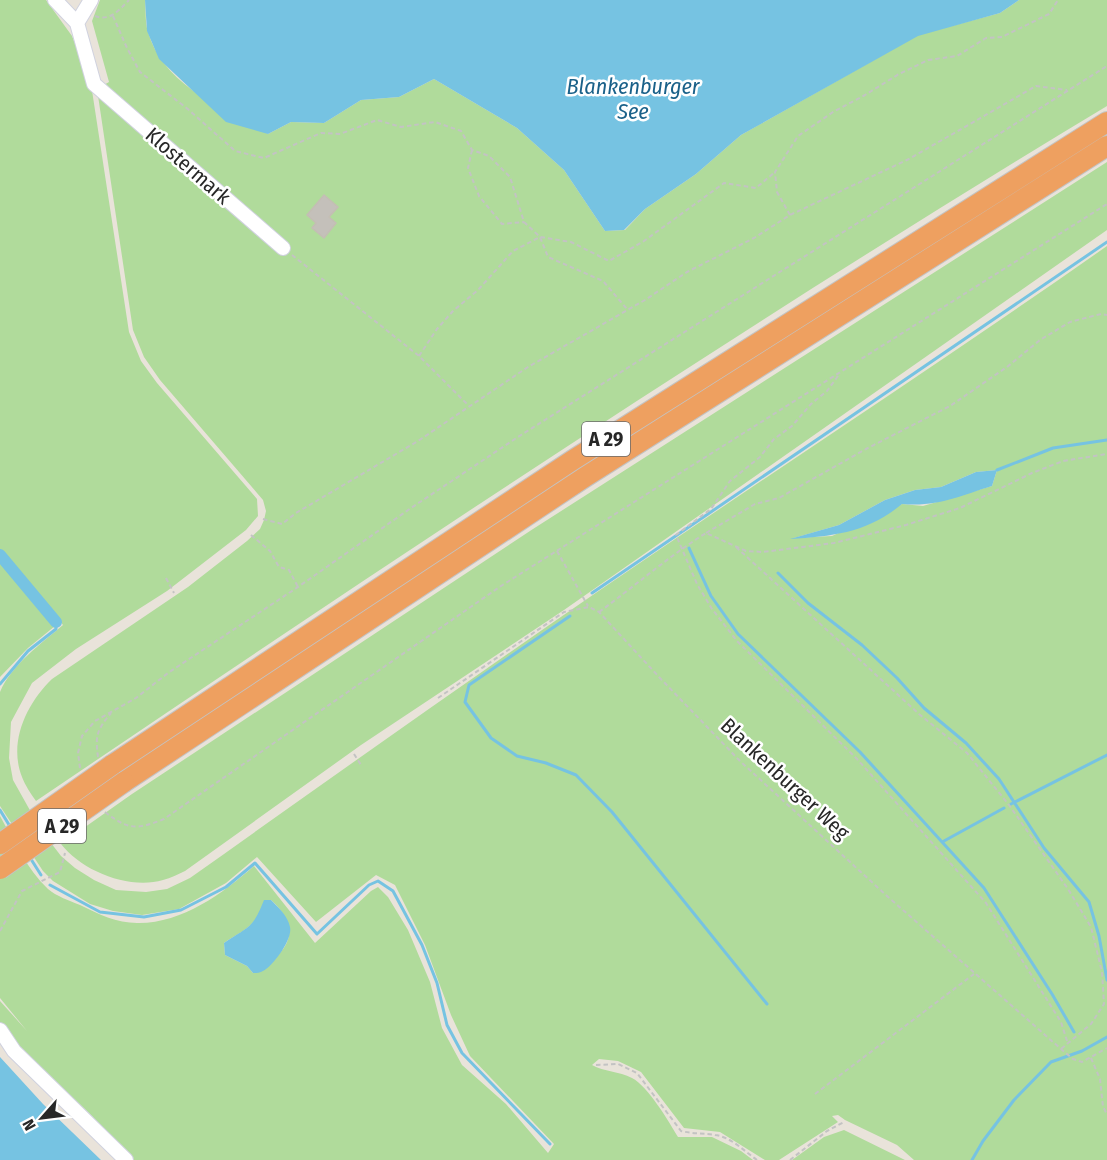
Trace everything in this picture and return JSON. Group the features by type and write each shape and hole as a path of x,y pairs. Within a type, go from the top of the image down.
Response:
{"highway":[{"name":"A 29","path":"0,844 111,765 583,453 1107,122"},
{"name":"A 29","path":"0,869 124,782 585,477 1107,146"}],"street":[{"path":"55,0 84,12"},
{"name":"Klostermark","path":"84,12 94,84 283,248"},
{"path":"0,1030 14,1051 126,1160"}],"path":[{"path":"84,12 102,19 113,15 129,0"},
{"path":"419,356 445,320 478,291 513,251 540,237 571,242 609,261 644,241 724,183 756,188 775,172 798,136 833,112 928,60 957,56 986,38 1002,37 1049,14 1058,0"},
{"path":"113,15 140,72 189,110 235,151 264,158 321,133 340,134 377,120 401,126 435,122 460,131 472,150 489,156 510,177 524,222 540,237 548,257 603,280 627,309"},
{"path":"80,771 78,753 82,736 95,721 136,698 168,673 521,435 1107,66"},
{"path":"263,519 282,524 296,513 418,441 528,367 645,300 687,272 754,238 790,215 909,159 1036,86 1068,90"},
{"path":"472,150 468,168 479,196 502,224 524,222"},
{"path":"775,172 777,192 790,215"},
{"path":"104,811 118,822 131,827 145,827 164,819 491,593 1107,204"},
{"path":"283,248 419,356 470,407"},
{"path":"599,612 681,549 755,504 779,498 866,449 950,406 1007,367 1041,340 1070,322 1101,314 1107,315"},
{"path":"840,373 827,391 811,404 792,426 774,440 760,457 730,481 711,509 675,535 707,601 737,641 857,759 986,903 1061,1022 1068,1044"},
{"path":"706,533 736,547 763,552 834,543 960,508 1032,473 1063,461 1107,454"},
{"path":"251,535 270,551 279,567 288,570 298,587"},
{"path":"736,547 919,714 967,753 1009,805 1068,889 1091,927 1102,972 1104,1004 1091,1024 1061,1049"},
{"path":"438,698 564,612 589,607 557,551"},
{"path":"165,578 174,593"},
{"name":"Blankenburger Weg","path":"589,607 599,612 740,761 974,974 1061,1049 1073,1059 1082,1062 1107,1048"},
{"path":"354,754 361,765"},
{"path":"0,931 22,891 60,872 66,853"},
{"path":"815,1094 974,974"},
{"path":"1091,1058 1100,1079 1103,1107 1107,1114"},
{"path":"596,1065 618,1064 637,1073 681,1131 717,1135 728,1139 757,1160"},
{"path":"790,1160 826,1131 844,1122"}],"green space":[{"path":"0,0 46,0 72,36 91,84 129,332 141,361 157,383 257,499 258,516 246,530 167,591 76,649 32,683 11,722 9,758 13,780 41,830 61,856 75,868 116,890 146,892 167,889 190,878 557,620 1107,246 1107,1160 914,1160 897,1145 838,1115 832,1116 838,1122 779,1160 765,1160 720,1132 684,1128 641,1072 618,1061 599,1059 592,1065 632,1078 645,1088 678,1137 712,1137 741,1151 753,1160 132,1160 102,1135 93,1117 64,1089 48,1082 0,1028 0,1001 27,1031 0,998 0,816 27,864 48,889 94,912 122,921 153,922 185,913 215,897 254,866 315,943 378,887 388,897 408,930 430,982 442,1028 462,1065 506,1104 548,1153 554,1144 470,1056 451,1015 425,945 395,885 376,875 316,922 257,857 226,883 179,909 142,915 113,911 90,904 53,881 43,871 0,806 0,692 19,664 63,625 0,550","holes":["997,470 992,486 923,506 902,504 832,536 794,538 839,525 885,500 915,490 941,487 976,472","271,900 287,922 288,941 275,958 253,973 247,966 225,955 224,943 249,926"]},
{"path":"100,0 145,0 148,32 156,51 167,67 197,94 268,134 291,122 324,123 361,100 399,97 434,79 517,128 564,170 605,231 625,230 645,209 696,174 741,135 918,35 1000,13 1019,0 1107,0 1107,106 835,274 701,360 433,535 36,801 22,777 17,750 22,724 43,689 52,679 188,587 247,541 260,529 266,511 263,500 160,380 144,357 133,330 97,89 109,82 92,21"},
{"path":"1107,162 1107,230 564,610 361,745 185,871 166,879 150,882 121,880 94,870 70,854 61,844 132,794 533,529"},
{"path":"0,560 55,626 28,648 0,677"},
{"path":"844,1130 905,1160 792,1160 824,1137"}],"water":[{"name":"Blankenburger See","path":"145,0 1019,0 1000,13 918,36 741,135 696,174 645,209 624,230 605,231 564,170 517,128 434,79 399,97 361,100 324,123 291,122 268,134 226,122 159,59 147,31"},
{"path":"997,470 992,486 959,497 927,504 902,504 889,514 863,527 836,534 790,539 839,525 885,500 915,490 941,487 976,472"},
{"path":"264,900 271,900 282,912 289,923 290,932 285,945 272,964 262,972 253,973 247,966 225,955 224,943 253,922"},
{"path":"0,1057 43,1104 101,1160 0,1160"}],"building":[{"path":"324,195 338,207 329,217 336,223 324,238 312,228 316,223 307,215"}],"waterway":[{"path":"592,593 1107,242"},
{"path":"997,470 1053,448 1107,440"},
{"path":"689,548 711,596 738,634 860,752 984,888 1074,1032"},
{"path":"0,555 56,622"},
{"path":"778,573 808,603 862,645 924,708 966,743 999,779 1044,848 1089,902 1099,936 1107,980"},
{"path":"570,616 469,685 465,702 491,738 517,756 546,763 576,775 612,812 767,1004"},
{"path":"0,684 28,651 56,629 56,622"},
{"path":"1011,804 1107,755"},
{"path":"944,841 1004,808"},
{"path":"0,810 11,828"},
{"path":"29,856 41,875"},
{"path":"50,885 100,912 144,917 181,910 226,887 255,863 317,934 369,885 378,881 393,891 422,945 437,983 447,1025 462,1053 550,1144"},
{"path":"972,1160 983,1141 1014,1100 1051,1062 1082,1051 1107,1037"}]}
